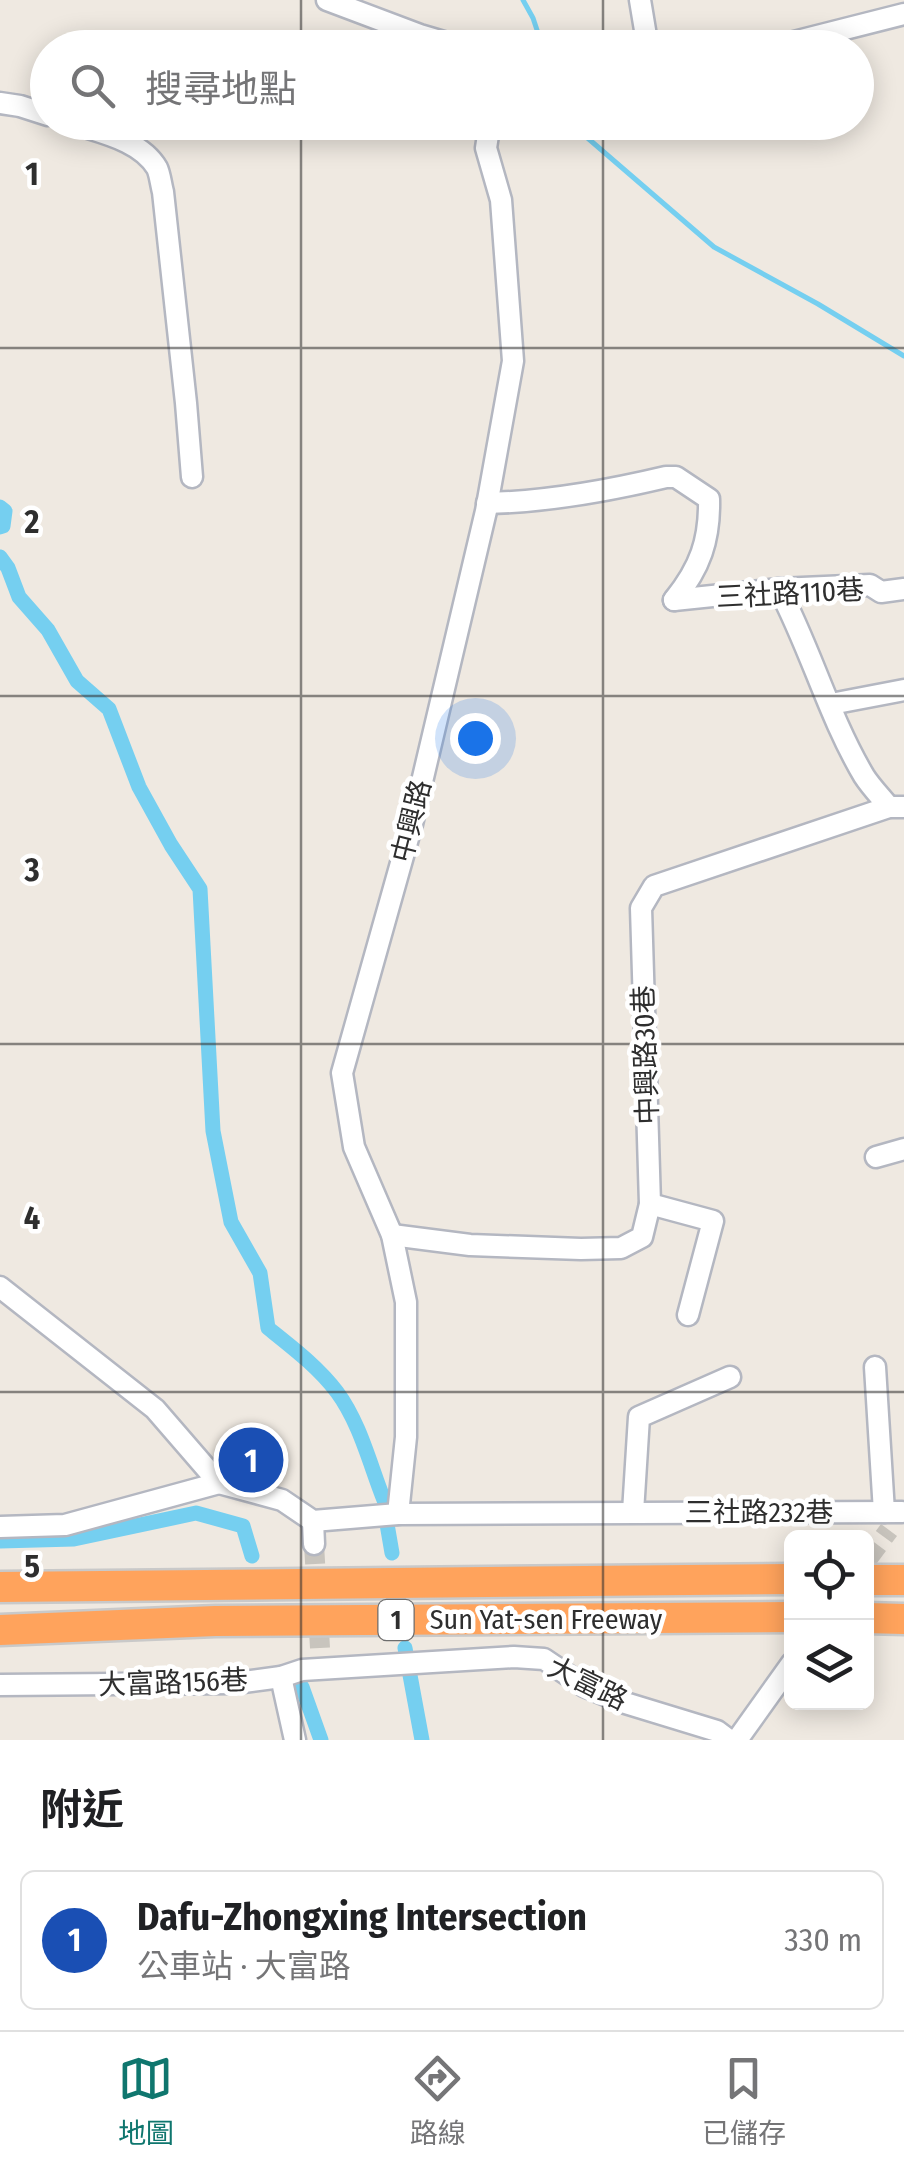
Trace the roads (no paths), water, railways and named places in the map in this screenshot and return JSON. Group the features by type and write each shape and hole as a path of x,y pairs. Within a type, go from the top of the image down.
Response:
{"highway":[{"name":"Sun Yat-sen Freeway","path":"0,1587 784,1580"},
{"path":"874,1580 904,1580"},
{"name":"Sun Yat-sen Freeway","path":"0,1630 215,1621 784,1617"},
{"path":"874,1618 904,1619"}],"street":[{"path":"327,0 407,30"},
{"path":"640,0 645,30"},
{"path":"841,30 904,14"},
{"path":"0,103 30,109"},
{"path":"121,140 141,151 158,169 163,192 192,477"},
{"name":"中興路","path":"398,1514 406,1436 406,1302 392,1234 354,1147 342,1072 412,824 487,502 512,361 501,200 487,140"},
{"name":"三社路110巷","path":"487,502 557,498 676,478 709,499 710,521 705,546 691,579 674,600 870,584 882,592 904,589"},
{"path":"780,589 866,778 896,807"},
{"path":"831,704 904,690"},
{"name":"中興路30巷","path":"650,1204 641,908 654,886 896,807"},
{"path":"876,1157 904,1149"},
{"path":"392,1234 470,1245 621,1248 642,1237 650,1204 714,1221 688,1315"},
{"path":"0,1286 155,1409 219,1483"},
{"name":"三社路232巷","path":"398,1514 895,1516 875,1367"},
{"path":"634,1512 639,1417 730,1377"},
{"path":"0,1527 65,1525 219,1483 282,1500 312,1521 398,1514"},
{"path":"312,1521 314,1544"},
{"path":"320,1648 320,1669"},
{"name":"大富路","path":"280,1676 302,1670 514,1656 544,1659 584,1686 717,1731 729,1740"},
{"path":"737,1740 784,1674"},
{"name":"大富路156巷","path":"0,1685 236,1684 280,1676 295,1740"}],"waterway":[{"path":"523,0 537,30"},
{"path":"590,140 714,247 904,356"},
{"path":"0,507 5,511 0,527"},
{"path":"0,557 19,597 48,630 77,681 109,709 139,787 200,889 213,1131 231,1222 260,1273 268,1328 337,1392 358,1431 384,1500"},
{"path":"0,1541 74,1539 196,1513 243,1526 252,1556"},
{"path":"387,1524 392,1553"},
{"path":"405,1648 422,1740"},
{"path":"302,1687 321,1740"}],"tunnel":[{"path":"874,1550 889,1530"},
{"path":"314,1544 320,1648"}],"place":[{"name":"Dafu-Zhongxing Intersection","path":"251,1460"}]}
